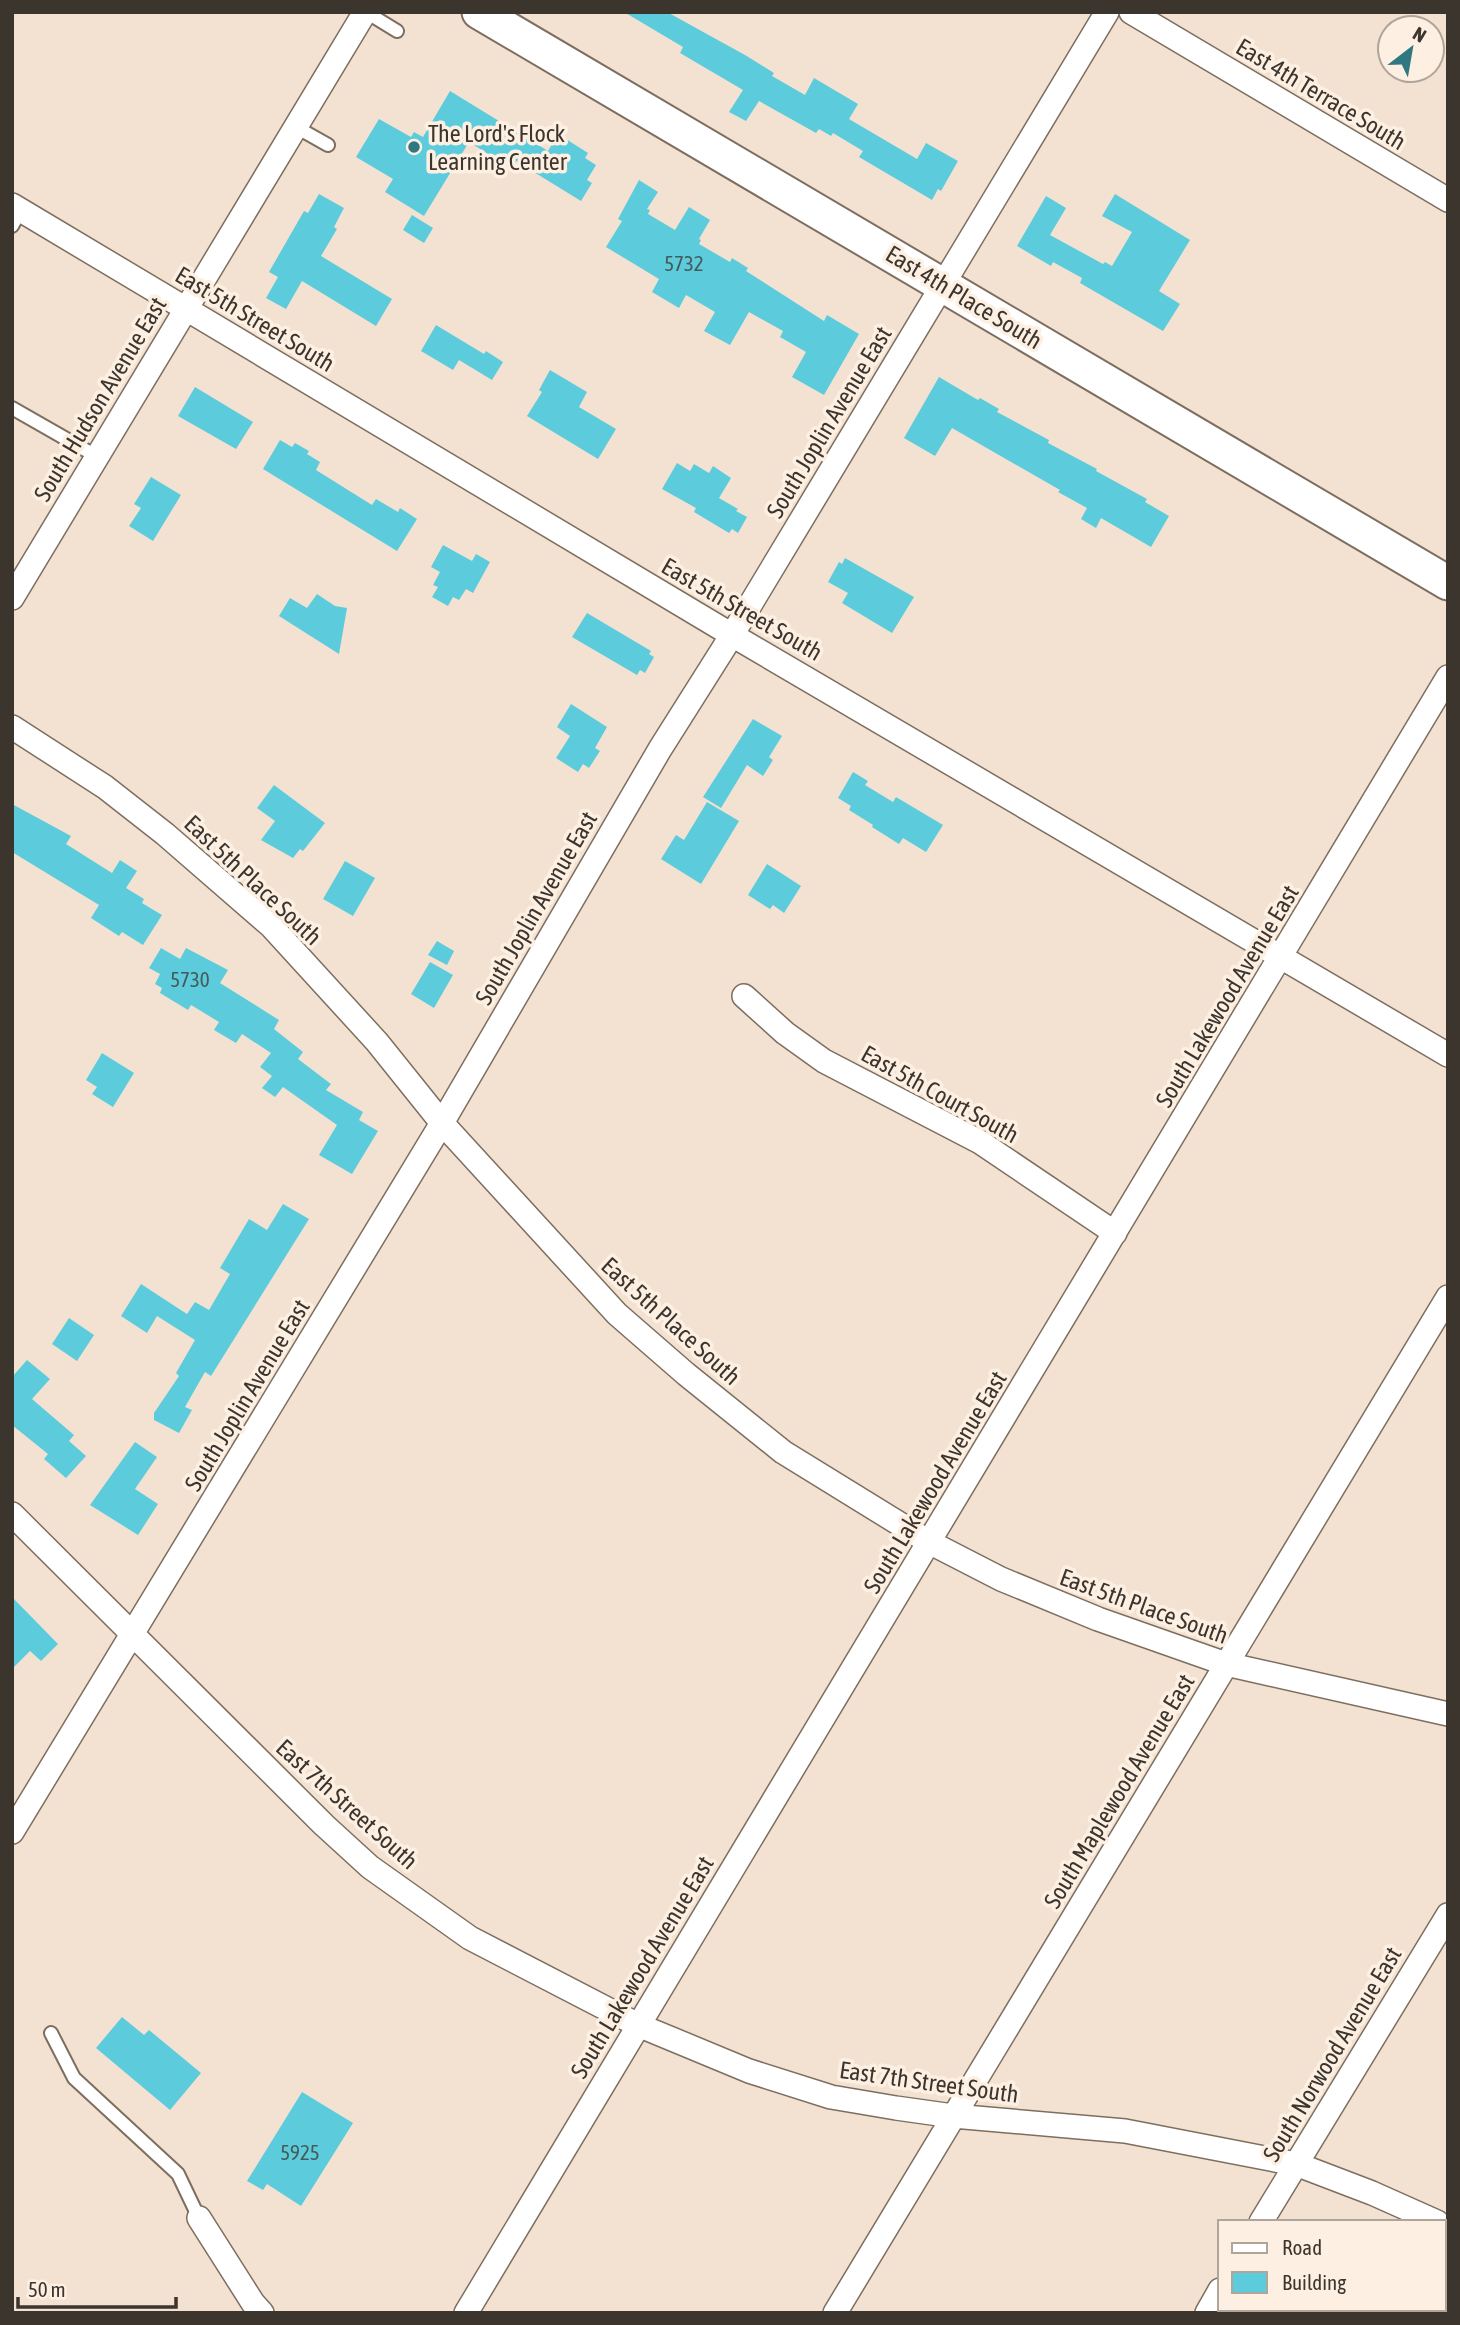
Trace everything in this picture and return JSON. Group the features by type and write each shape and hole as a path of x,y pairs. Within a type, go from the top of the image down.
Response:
{"street":[{"name":"South Hudson Avenue East","path":"12,598 365,12"},
{"name":"East 4th Place South","path":"480,12 1448,583"},
{"name":"South Joplin Avenue East","path":"12,1832 442,1122 660,749 732,635 1107,12"},
{"name":"East 4th Terrace South","path":"1131,12 1448,200"},
{"name":"East 5th Street South","path":"15,214 185,309 732,635 1448,1055"},
{"name":"South Lakewood Avenue East","path":"466,2313 1448,677"},
{"name":"East 5th Place South","path":"12,727 105,787 271,926 377,1042 442,1122 617,1314 783,1452 929,1542 1001,1579 1098,1619 1226,1664 1448,1714"},
{"name":"East 5th Court South","path":"744,996 785,1033 824,1061 980,1142 1115,1233"},
{"name":"South Maplewood Avenue East","path":"835,2313 1448,1297"},
{"name":"East 7th Street South","path":"12,1514 324,1825 370,1867 470,1938 638,2025 749,2071 831,2097 953,2116 1125,2131 1296,2164 1373,2193 1433,2220"},
{"name":"South Norwood Avenue East","path":"1262,2220 1448,1914"},
{"path":"199,2218 262,2313"},
{"path":"1207,2313 1218,2294"}],"lane":[{"path":"365,12 397,31"},
{"path":"296,127 328,145"},
{"path":"12,408 96,456"},
{"path":"51,2033 74,2078 178,2175 199,2218"}],"building":[{"path":"624,12 667,12 745,55 774,73 772,76 805,95 814,78 858,104 849,119 917,159 926,143 958,161 941,191 938,189 932,200 859,157 863,151 833,133 831,136 819,129 816,133 759,101 746,121 729,112 743,90 680,53 683,47"},
{"path":"450,91 548,151 558,134 588,153 585,158 596,165 587,180 592,183 581,201 516,161 512,169 469,142 424,216 385,192 393,179 356,157 379,119 411,137 414,132 423,137"},
{"path":"639,180 658,192 647,209 650,210 648,214 675,230 689,207 710,220 699,244 730,262 732,258 748,268 746,271 824,321 827,315 859,334 824,395 792,377 806,352 780,337 783,331 749,312 730,345 704,331 715,312 686,295 679,308 652,292 659,279 606,247 622,221 618,219"},
{"path":"319,194 344,208 334,227 337,229 321,256 392,299 376,326 302,281 286,309 266,298 278,277 269,272 304,211 308,213"},
{"path":"1115,194 1190,240 1159,291 1180,304 1163,331 1080,283 1082,278 1053,262 1051,266 1017,246 1046,196 1066,208 1050,235 1103,264 1105,262 1112,266 1132,232 1102,216"},
{"path":"412,215 433,228 424,243 403,230"},
{"path":"436,325 484,354 486,351 503,362 492,380 459,360 453,370 421,351"},
{"path":"550,370 587,392 579,407 616,429 598,459 527,416 542,392 539,390"},
{"path":"939,377 999,409 997,412 1147,499 1145,502 1169,516 1151,547 1101,518 1096,528 1081,519 1087,508 952,428 935,456 904,438"},
{"path":"195,387 253,422 236,449 178,416"},
{"path":"280,440 292,447 295,443 309,451 307,454 320,462 316,470 372,505 376,499 398,512 400,508 417,519 397,551 263,469"},
{"path":"677,463 690,471 694,464 709,473 713,466 731,478 719,498 747,517 738,533 732,529 729,533 694,512 696,508 662,489"},
{"path":"151,477 181,495 153,541 129,526 141,508 134,504"},
{"path":"443,545 472,561 476,554 490,562 473,593 466,589 459,600 453,597 448,606 432,597 438,587 433,585 440,572 431,567"},
{"path":"845,558 914,597 892,633 842,603 848,593 828,582 839,562 842,564"},
{"path":"317,594 335,606 347,608 339,654 279,616 290,598 307,608"},
{"path":"587,613 651,651 649,654 654,657 645,673 640,670 637,675 572,637"},
{"path":"571,704 607,727 595,748 600,751 589,768 583,764 578,772 556,758 570,736 557,727"},
{"path":"753,719 782,736 769,757 773,760 763,776 747,765 721,808 703,797"},
{"path":"853,772 868,781 865,785 893,802 896,797 943,825 926,852 903,838 899,844 849,810 851,806 838,798"},
{"path":"274,785 325,823 303,851 300,849 293,858 261,840 275,821 257,808"},
{"path":"707,802 739,821 701,884 661,859 676,835 684,840"},
{"path":"12,804 71,836 66,844 112,873 120,860 137,871 126,888 144,899 142,903 162,915 143,945 122,932 119,936 91,918 99,905 12,852"},
{"path":"345,861 375,878 353,916 323,899"},
{"path":"767,864 801,886 784,913 773,905 770,909 748,895"},
{"path":"437,941 454,951 447,965 428,955"},
{"path":"161,948 180,959 186,948 228,970 220,983 279,1020 274,1029 303,1052 298,1059 331,1084 326,1090 363,1112 359,1120 378,1131 352,1174 319,1155 337,1125 283,1087 275,1097 262,1088 272,1076 260,1067 271,1053 242,1034 236,1043 214,1030 219,1022 191,1005 188,1010 160,993 162,988 155,984 160,974 149,968"},
{"path":"430,962 453,975 434,1008 411,994"},
{"path":"102,1053 134,1073 113,1107 92,1094 97,1087 86,1080"},
{"path":"283,1204 309,1219 211,1376 205,1372 185,1407 192,1410 179,1433 154,1420 154,1413 179,1376 176,1373 195,1340 157,1316 147,1333 121,1316 141,1284 187,1314 195,1302 209,1310 230,1274 220,1268 249,1219 267,1230"},
{"path":"69,1318 94,1335 77,1361 52,1344"},
{"path":"27,1360 50,1379 32,1399 74,1435 69,1441 86,1456 66,1478 44,1459 48,1454 12,1425 12,1377"},
{"path":"135,1442 157,1457 135,1489 158,1504 138,1535 90,1505"},
{"path":"12,1597 58,1644 41,1661 30,1651 12,1669"},
{"path":"122,2017 144,2035 149,2030 201,2073 170,2110 96,2048"},
{"path":"302,2092 353,2123 301,2206 267,2184 263,2190 247,2181"}],"place":[{"name":"The Lord's Flock Learning Center","path":"414,147"}]}
